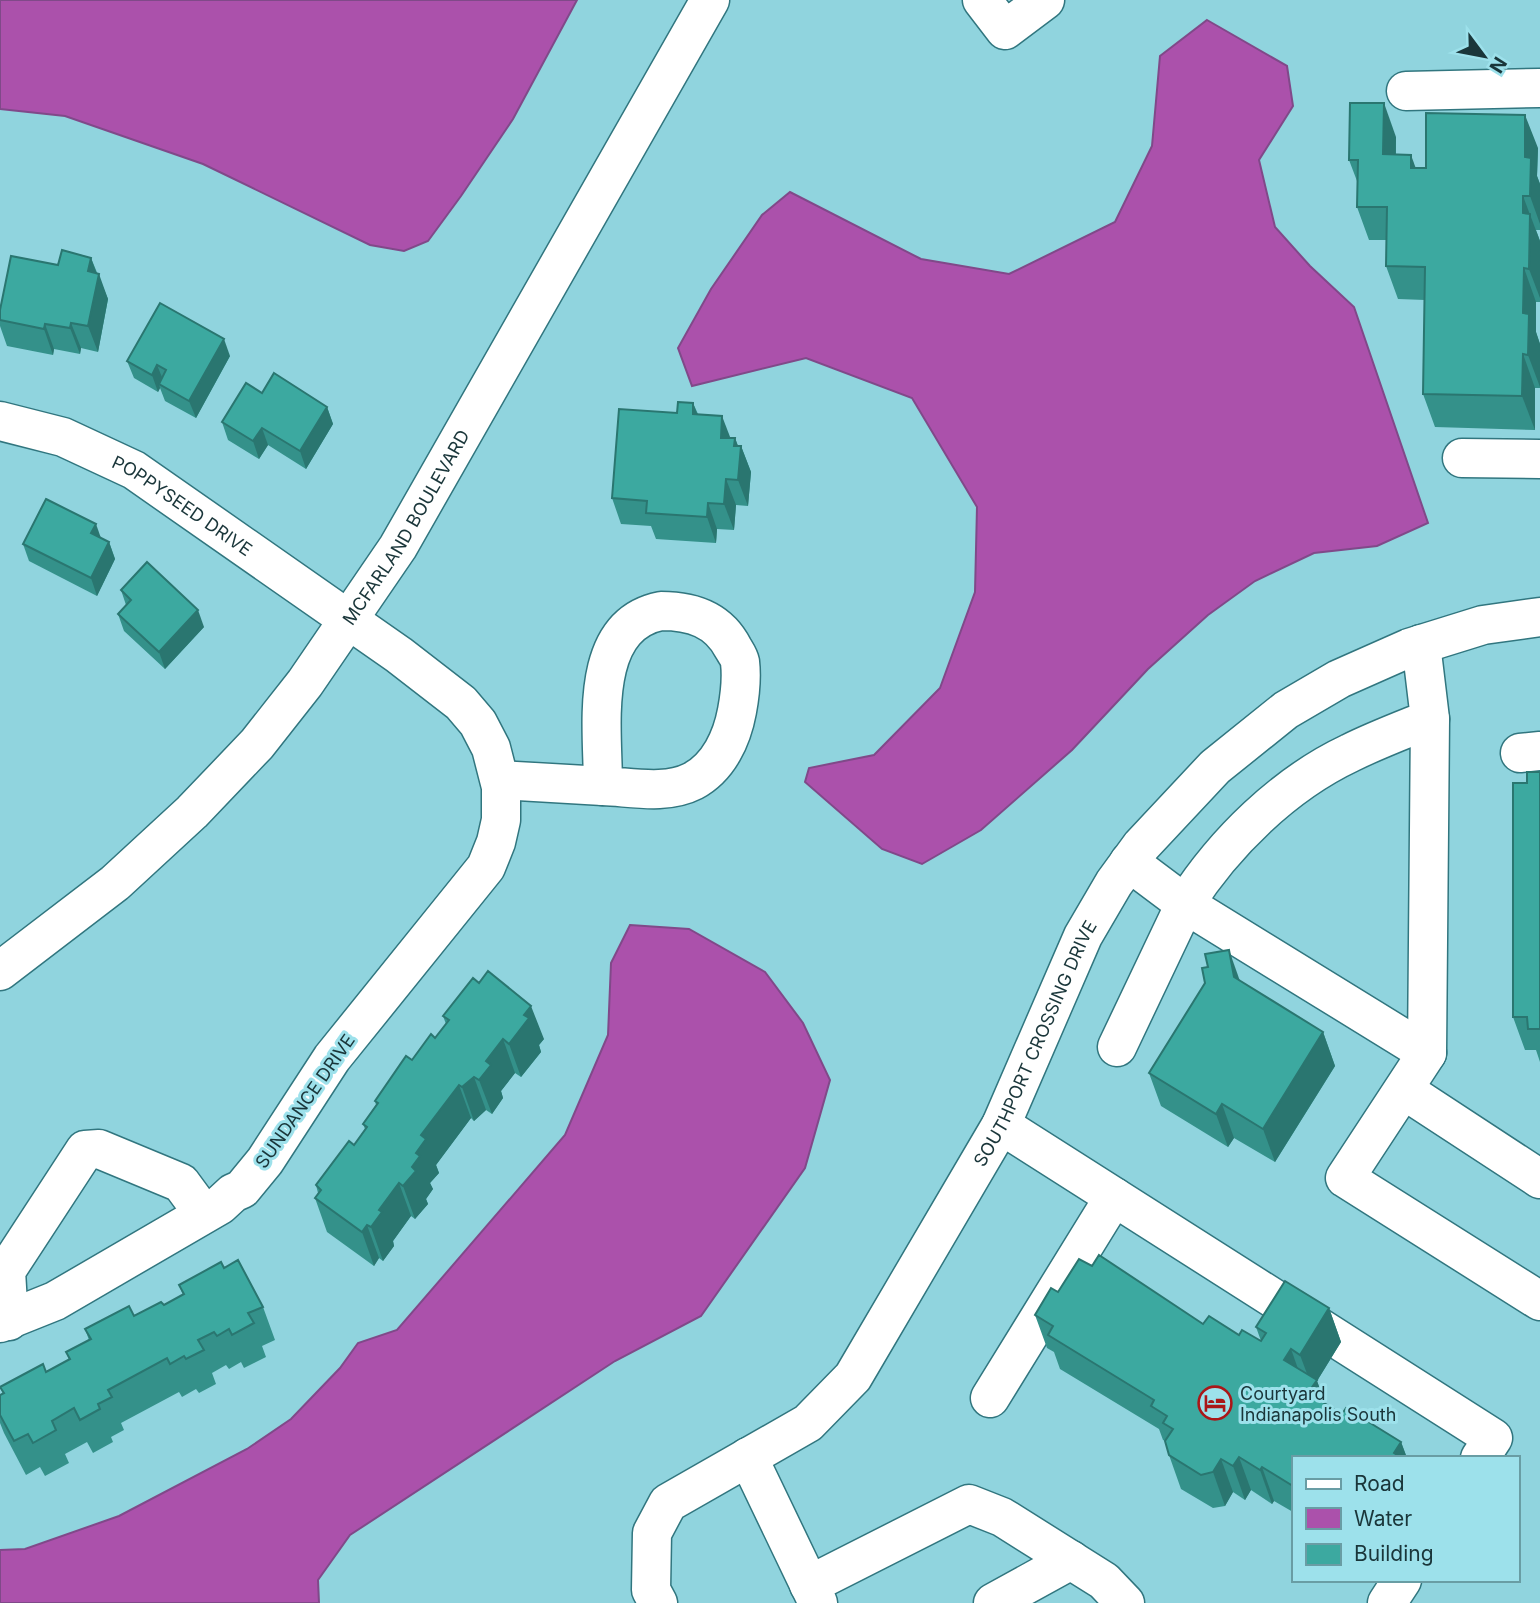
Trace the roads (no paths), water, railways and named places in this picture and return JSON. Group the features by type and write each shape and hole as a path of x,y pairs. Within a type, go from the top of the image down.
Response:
{"street":[{"name":"MCFARLAND BOULEVARD","path":"0,971 43,941 115,883 192,813 257,744 305,683 398,547 710,0"},
{"path":"982,0 1005,30 1045,0"},
{"path":"1406,91 1540,88"},
{"name":"POPPYSEED DRIVE","path":"0,421 63,437 134,470 348,620"},
{"path":"1462,458 1540,459"},
{"path":"500,780 603,786 666,789 692,781 705,773 717,760 735,727 740,695 740,660 726,635 717,626 695,614 661,611 629,624 618,638 608,662 603,689 603,786"},
{"name":"SOUTHPORT CROSSING DRIVE","path":"654,1597 652,1533 668,1503 808,1423 853,1377 1001,1125 1083,936 1114,883 1141,846 1215,767 1286,710 1339,679 1421,644 1483,625 1540,617"},
{"name":"SUNDANCE DRIVE","path":"5,1322 55,1301 220,1205 242,1189 265,1161 332,1058 476,882 493,850 501,820 500,780 488,741 478,723 461,703 348,620"},
{"path":"1421,644 1430,719 1427,1054 1345,1178 1540,1301"},
{"path":"1117,1047 1185,904 1203,875 1227,847 1259,816 1303,782 1348,754 1430,719"},
{"path":"1129,862 1185,904 1427,1054"},
{"path":"1404,1090 1540,1178"},
{"path":"1001,1125 1493,1438 1481,1456"},
{"path":"5,1322 6,1271 85,1150 99,1149 181,1183 203,1213"},
{"path":"990,1398 1114,1197"},
{"path":"748,1457 813,1594 969,1504 1002,1517 1071,1560 1104,1581 1125,1603"},
{"path":"993,1603 1071,1560"},
{"path":"1387,1603 1401,1582"}],"water":[{"path":"0,0 577,0 513,119 461,196 428,241 404,251 370,245 203,164 65,116 0,109"},
{"path":"1207,20 1287,66 1293,106 1259,160 1275,227 1310,266 1354,307 1428,523 1377,546 1314,553 1255,581 1208,615 1148,669 1072,750 981,830 922,864 882,849 805,782 809,768 874,755 940,688 975,592 977,507 912,398 806,358 692,386 678,348 711,289 762,215 790,192 921,259 1009,274 1115,222 1152,146 1160,56"},
{"path":"630,925 689,929 765,972 803,1023 830,1080 805,1168 701,1316 615,1361 350,1535 318,1580 319,1603 0,1603 0,1550 25,1549 119,1516 247,1449 291,1419 340,1368 358,1343 397,1330 565,1135 608,1035 611,963"}],"place":[{"name":"Courtyard Indianapolis South","path":"1215,1403"}]}
